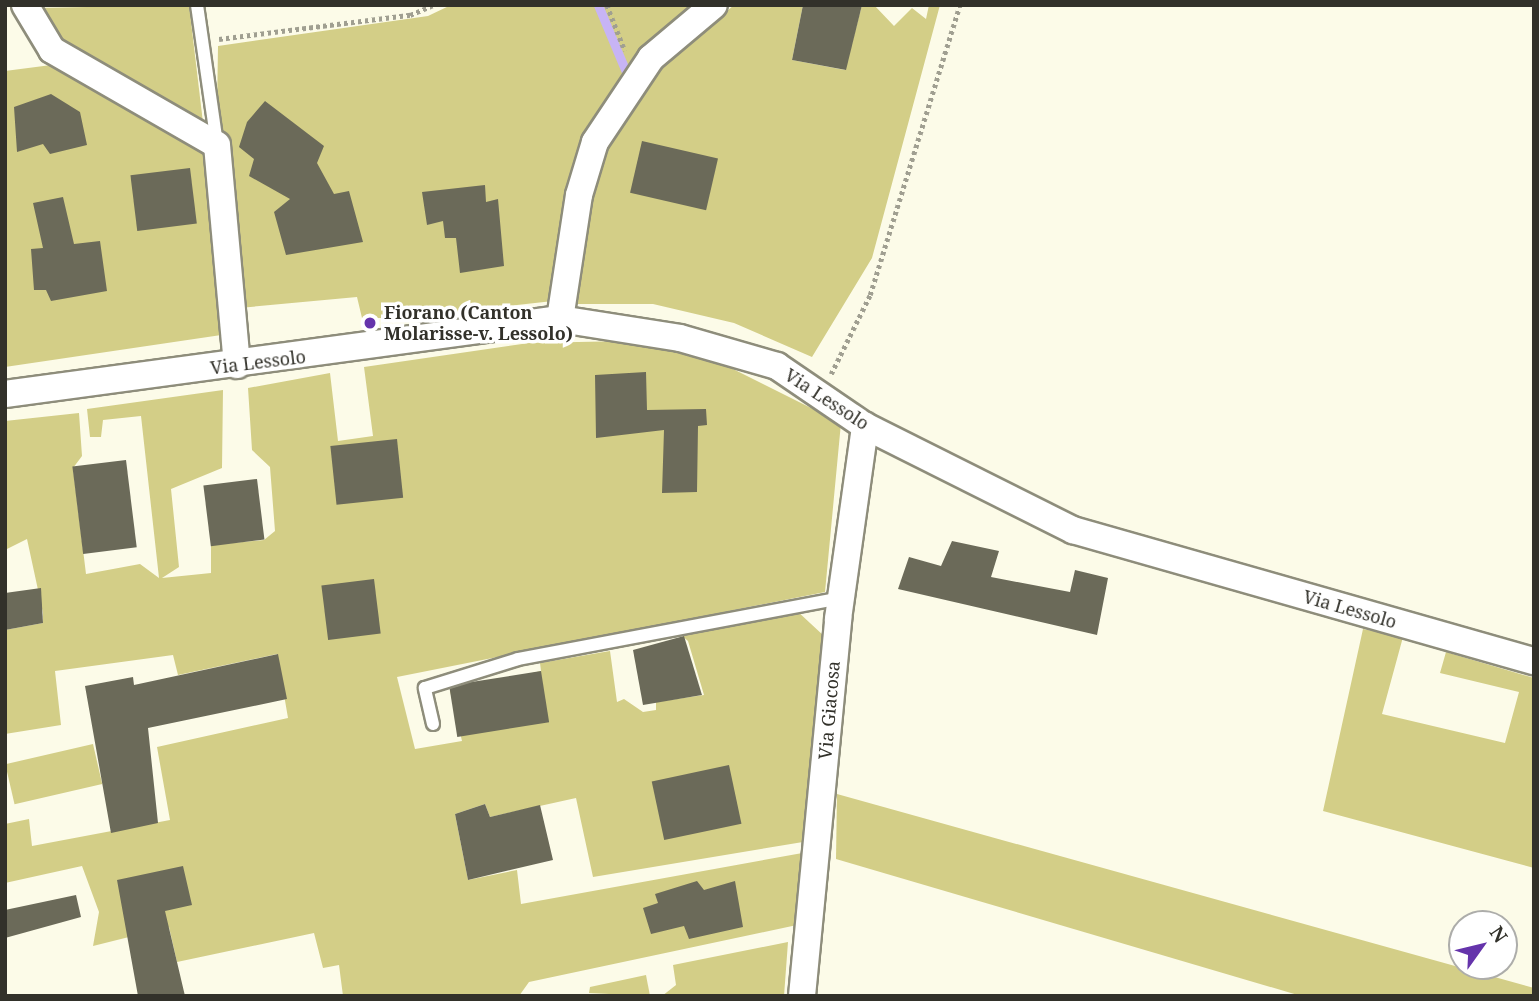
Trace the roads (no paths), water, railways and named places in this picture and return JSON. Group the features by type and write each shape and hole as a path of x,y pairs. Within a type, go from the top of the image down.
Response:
{"street":[{"path":"25,5 52,50 217,145 237,365"},
{"path":"561,319 579,195 594,142 636,78 714,5"},
{"name":"Via Lessolo","path":"5,394 237,365 561,319 733,350 822,392 865,426 1073,530 1534,661"},
{"name":"Via Giacosa","path":"802,996 841,598 865,426"}],"lane":[{"path":"197,5 217,145"},
{"path":"433,724 425,688 460,677 519,659 841,598"}],"waterway":[{"path":"598,5 626,72"}],"place":[{"name":"Fiorano (Canton Molarisse-v. Lessolo)","path":"370,323"}]}
